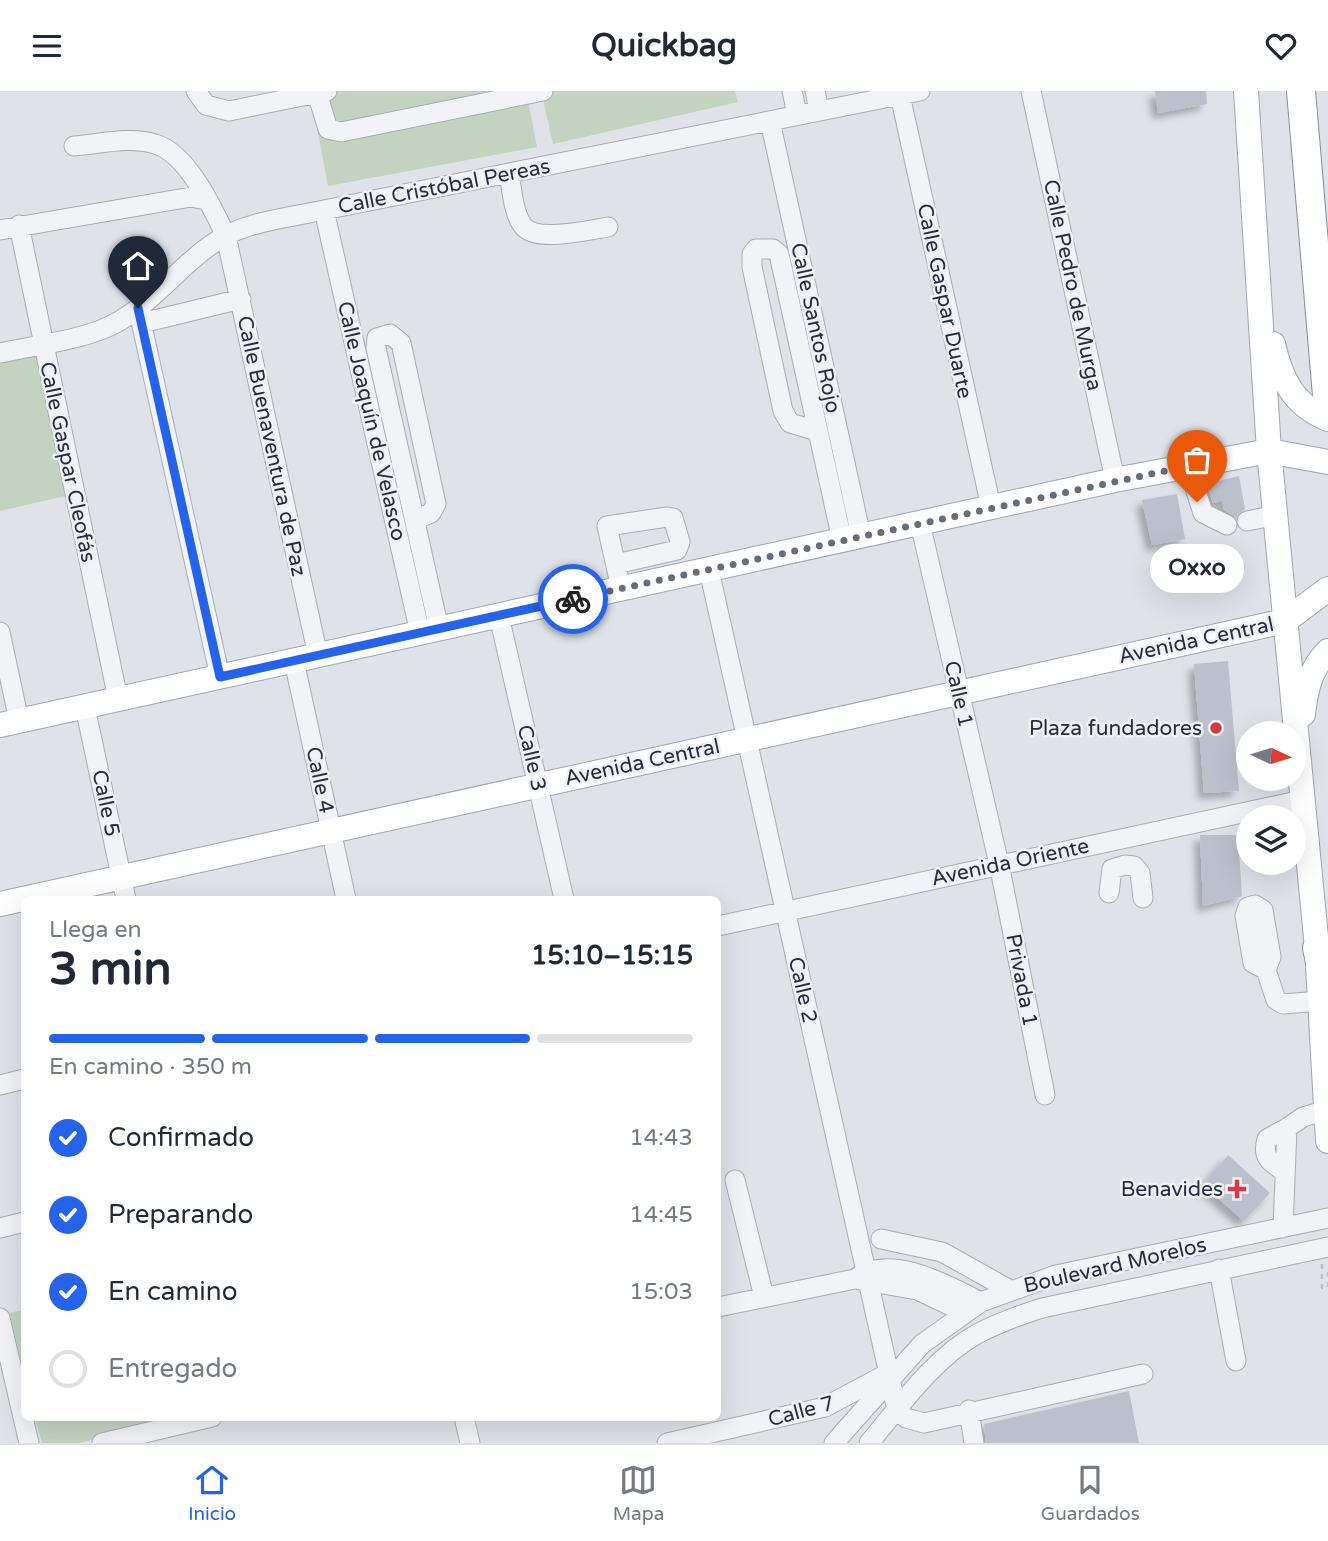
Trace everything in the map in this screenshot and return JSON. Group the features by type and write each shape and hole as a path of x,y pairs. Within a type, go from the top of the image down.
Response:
{"highway":[{"path":"1301,91 1328,407"},
{"path":"1317,948 1324,999"}],"main road":[{"path":"1246,91 1269,451 1295,721"},
{"path":"1259,278 1284,381 1295,399 1311,412 1328,419"},
{"path":"10,723 1115,480 1269,451 1328,462"},
{"path":"1285,621 1328,589"},
{"name":"Avenida Central","path":"62,896 124,888 331,831 1285,621"},
{"path":"1304,721 1308,684 1317,661 1328,651"},
{"path":"1301,791 1317,948"},
{"name":"Avenida Central","path":"0,904 21,901"},
{"path":"1324,999 1328,1141"}],"street":[{"path":"196,91 206,105 229,111 322,92 328,129 341,132 471,98 543,91"},
{"path":"792,91 797,114"},
{"name":"Calle Cristóbal Pereas","path":"140,316 198,255 226,236 324,209 770,121 797,114 817,100 900,95 920,91"},
{"name":"Calle Pedro de Murga","path":"1031,91 1115,480"},
{"name":"Calle Gaspar Duarte","path":"900,95 991,507"},
{"name":"Calle Santos Rojo","path":"770,121 851,538"},
{"name":"Calle Buenaventura de Paz","path":"74,146 135,141 156,144 180,161 226,236 318,656"},
{"path":"509,173 518,218 524,229 536,234 551,235 608,227"},
{"path":"9,228 191,197 206,200"},
{"name":"Calle Joaquín de Velasco","path":"324,209 430,631"},
{"name":"Calle Gaspar Cleofás","path":"9,228 44,343 118,699"},
{"path":"817,431 790,423 783,411 752,267 752,254 756,249 774,249 779,254 817,431 851,538"},
{"name":"Calle Cristóbal Pereas","path":"0,353 93,332 140,316 241,299"},
{"path":"140,316 220,677"},
{"path":"415,520 431,513 436,504 401,343 390,334 377,338 376,348 415,520 430,631"},
{"path":"1188,466 1197,502 1203,513 1227,525"},
{"path":"1247,521 1277,515"},
{"path":"616,564 679,548 674,521 670,517 607,526 621,589"},
{"name":"Calle 1","path":"919,523 999,864"},
{"path":"650,556 655,581"},
{"name":"Calle 2","path":"709,569 864,1278 897,1410"},
{"name":"Calle 3","path":"499,616 563,896"},
{"path":"0,632 10,723"},
{"name":"Calle 4","path":"294,661 345,896"},
{"name":"Calle 5","path":"85,707 124,888"},
{"name":"Avenida Oriente","path":"721,925 1302,800"},
{"path":"1118,839 1125,865"},
{"name":"Privada 1","path":"999,864 1045,1095"},
{"path":"1109,893 1112,869 1125,865 1139,870 1143,898"},
{"path":"1266,970 1279,1003 1324,999"},
{"path":"0,1085 21,1080"},
{"path":"1283,1228 1287,1128 1292,1122 1326,1110"},
{"path":"735,1180 764,1297"},
{"name":"Boulevard Morelos","path":"834,1443 888,1377 922,1345 981,1302 1056,1275 1328,1218"},
{"path":"0,1228 21,1223"},
{"path":"881,1239 942,1252 1010,1290"},
{"name":"Boulevard Morelos","path":"869,1443 950,1355 975,1335 1008,1319 1042,1308 1328,1247"},
{"path":"927,1286 942,1252"},
{"path":"1219,1269 1236,1361"},
{"path":"721,1306 893,1270 927,1286 981,1302"},
{"path":"927,1286 964,1312"},
{"path":"0,1318 21,1409"},
{"path":"897,1410 906,1418 924,1423 1143,1374"},
{"name":"Calle 7","path":"667,1443 734,1436 825,1407 888,1377"},
{"path":"969,1411 974,1443"},
{"path":"24,1421 29,1443"},
{"path":"102,1443 195,1421"},
{"path":"465,1421 470,1443"}],"path":[{"path":"1327,1273 1328,1286"}],"green space":[{"path":"310,91 526,91 537,147 328,186"},
{"path":"541,91 735,91 738,102 553,144"},
{"path":"45,351 74,494 0,511 0,360"},
{"path":"21,1311 21,1363 9,1313"},
{"path":"36,1421 155,1421 156,1425 78,1443 42,1443"}],"building":[{"path":"1155,91 1206,91 1207,104 1158,113"},
{"path":"1239,476 1245,509 1236,517 1224,510 1222,501 1213,503 1207,484"},
{"path":"1177,494 1185,539 1152,545 1142,500"},
{"name":"Plaza fundadores","path":"1228,661 1236,756 1236,791 1239,791 1204,793 1194,664"},
{"path":"1200,835 1236,835 1236,875 1241,875 1242,896 1203,906"},
{"name":"Benavides","path":"1228,1155 1270,1193 1244,1221 1203,1185"},
{"path":"1129,1391 1139,1443 986,1443 984,1424"}],"way so far":[{"path":"573,599 1188,466 1197,502"}],"place":[{"name":"Oxxo","path":"1197,502"},
{"name":"Plaza fundadores","path":"1216,728"},
{"name":"Benavides","path":"1237,1189"}],"route":[{"path":"138,308 220,677 573,599"}]}
